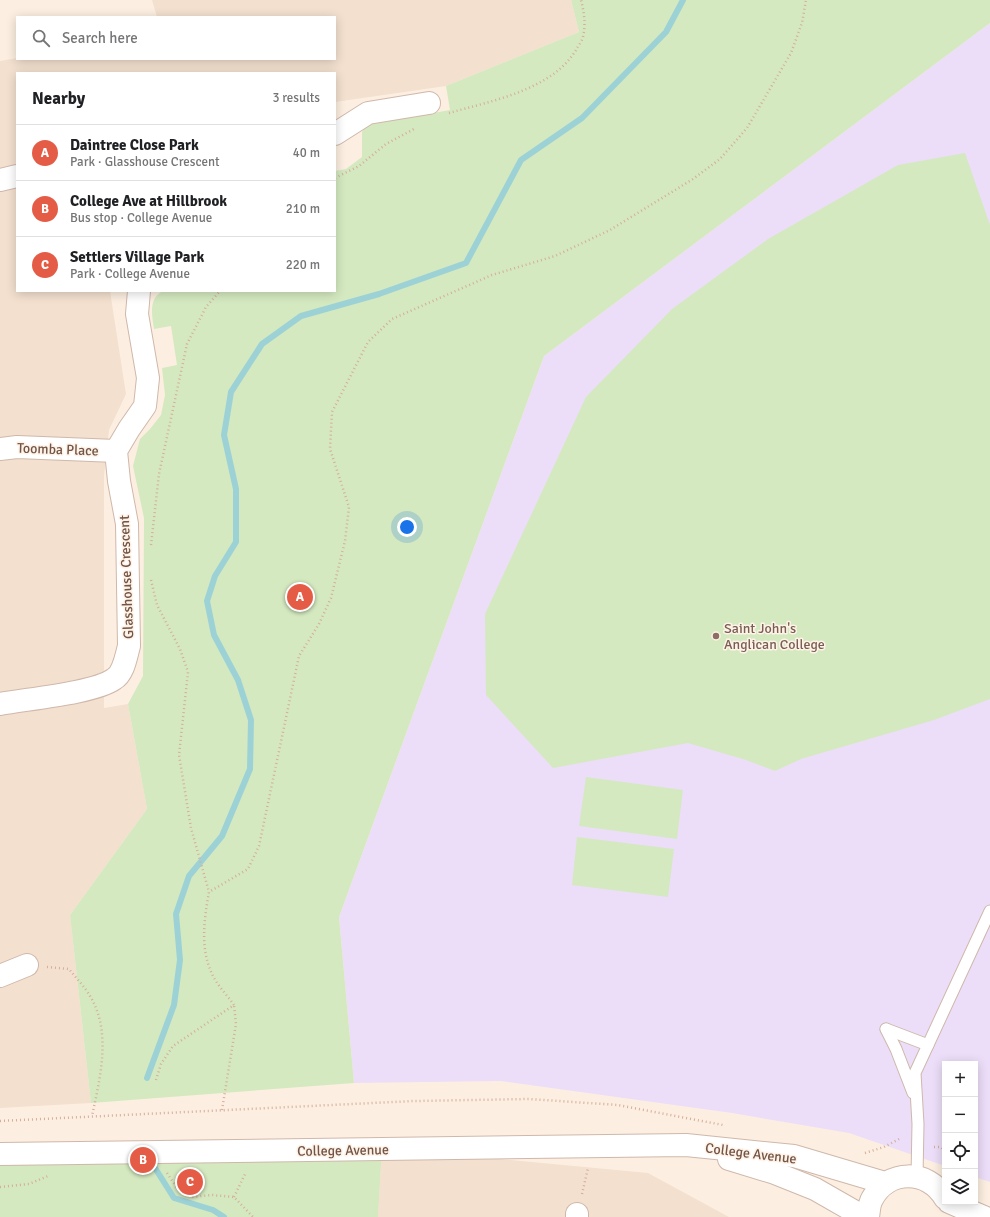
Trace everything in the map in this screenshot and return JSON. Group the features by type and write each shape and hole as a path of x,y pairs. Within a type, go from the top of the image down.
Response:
{"street":[{"path":"336,133 368,113 436,109"},
{"path":"0,180 16,176"},
{"path":"116,451 128,429 145,406 148,378 137,314 139,292"},
{"name":"Toomba Place","path":"0,449 17,447 116,451"},
{"name":"Glasshouse Crescent","path":"0,704 96,688 116,679 124,663 129,646 127,524 119,481 116,451"},
{"path":"0,976 27,965"},
{"name":"College Avenue","path":"0,1154 686,1145 794,1156 885,1183"},
{"name":"College Avenue","path":"686,1145 775,1173 815,1189 864,1217"},
{"path":"868,1217 871,1199 885,1183 897,1177 917,1176 930,1181 942,1193"},
{"path":"948,1205 950,1217"},
{"path":"955,1205 984,1217"}],"lane":[{"path":"917,1176 918,1147 915,1073 990,911"},
{"path":"917,1104 896,1049 886,1029 928,1045"}],"path":[{"path":"436,109 518,93 552,75 572,56 583,38 585,17 581,0"},
{"path":"209,892 248,869 259,846 299,656 319,624 332,598 345,541 349,507 330,449 332,412 368,342 392,319 492,275 555,256 610,230 693,179 720,159 746,128 791,53 802,24 806,0"},
{"path":"336,178 359,166 386,144 418,127"},
{"path":"150,551 159,474 187,344 206,307 219,292"},
{"path":"150,574 157,605 180,649 188,672 179,755 192,828 209,892 203,923 205,956 212,975 234,1005 236,1024 222,1110"},
{"path":"27,965 70,969 91,996 100,1019 104,1047 99,1083 92,1116"},
{"path":"156,1080 161,1064 173,1046 234,1005"},
{"path":"0,1121 414,1101 529,1099 618,1105 724,1125"},
{"path":"860,1152 867,1153 884,1147 900,1138 918,1147 942,1148"},
{"path":"164,1168 177,1188 191,1197 212,1195 234,1197 253,1217"},
{"path":"234,1197 247,1171"}],"shaded area":[{"path":"152,0 571,0 579,32 446,86 336,102 336,72 16,72 16,292 110,292 126,394 109,430 104,476 104,708 128,704 147,809 70,915 91,1103 0,1108 0,61 16,58 16,60 336,60 336,16 157,16"},
{"name":"Saint John's Anglican College","path":"990,23 990,1182 978,1178 978,1061 942,1061 942,1165 849,1133 732,1113 501,1081 354,1083 339,917 544,356"},
{"path":"382,1148 648,1173 729,1217 378,1217"}],"green space":[{"path":"571,0 990,0 990,23 544,356 339,917 354,1083 91,1103 70,915 147,809 128,704 143,676 144,518 133,466 140,439 161,415 165,395 162,368 177,365 171,326 154,329 152,308 155,298 161,292 336,292 336,171 346,169 362,157 362,132 367,125 450,110 446,86 579,32"},
{"path":"965,153 990,225 990,699 934,720 801,759 775,771 746,760 688,743 553,768 486,695 485,614 586,397 672,309 768,239 898,165"},
{"path":"586,777 683,790 677,839 579,826"},
{"path":"577,837 674,849 668,897 572,885"},
{"path":"382,1148 378,1217 0,1217 0,1165"}],"waterway":[{"path":"147,1078 174,1005 180,960 176,914 189,876 222,836 250,769 251,720 238,680 214,635 207,601 215,576 236,542 236,489 224,435 231,392 262,344 301,316 379,294 466,263 521,160 582,118 666,32 683,0"},
{"path":"155,1168 174,1198 213,1210 224,1217"}],"place":[{"name":"Daintree Close Park","path":"300,597"},
{"name":"Saint John's Anglican College","path":"716,636"},
{"name":"College Ave at Hillbrook","path":"143,1160"},
{"name":"Settlers Village Park","path":"190,1182"}]}
